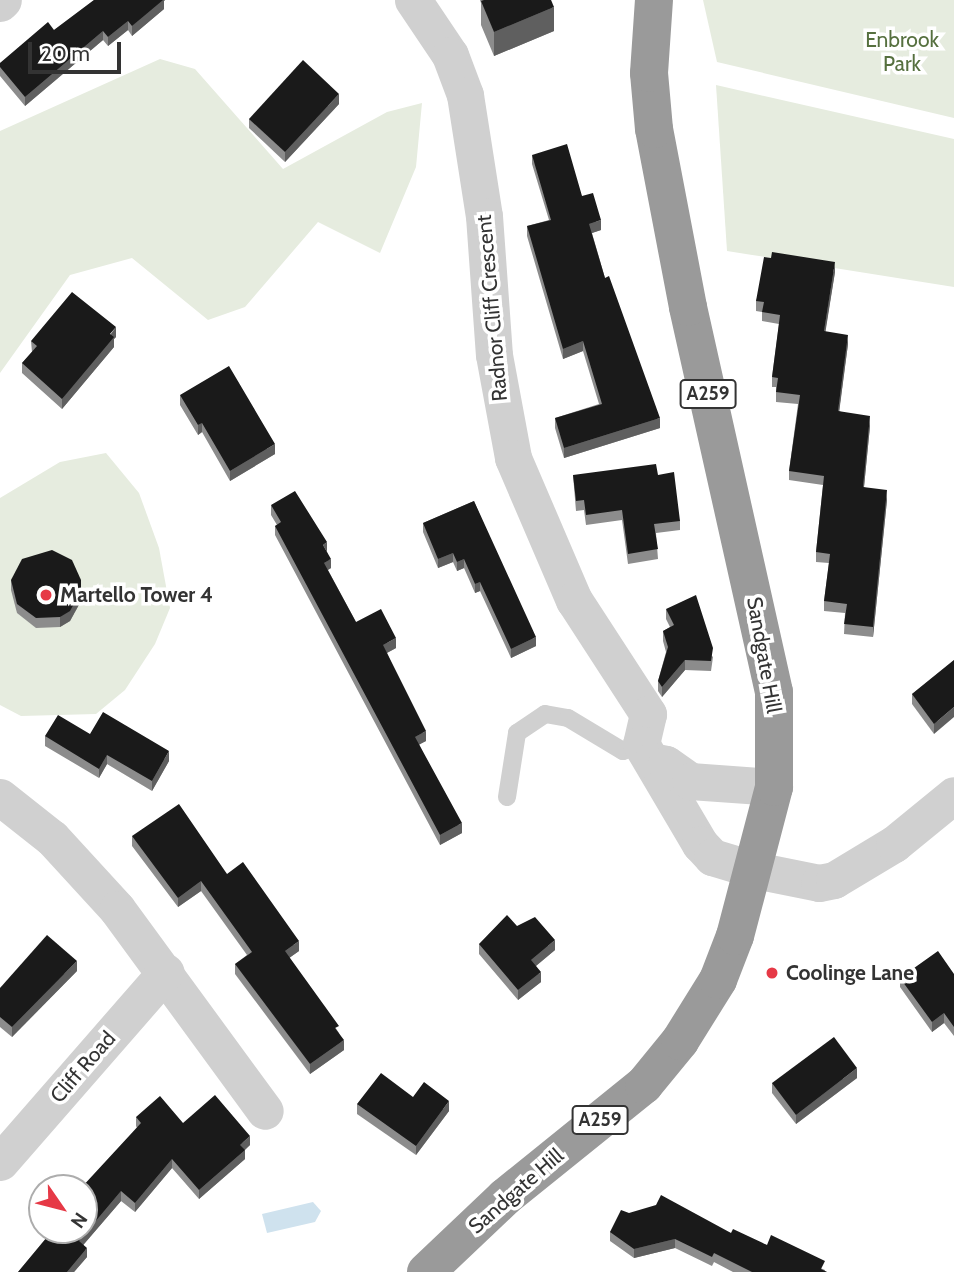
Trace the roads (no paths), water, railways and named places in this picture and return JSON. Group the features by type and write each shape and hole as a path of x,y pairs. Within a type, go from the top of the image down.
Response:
{"highway":[{"name":"Sandgate Hill","path":"426,1272 505,1197 643,1085 680,1041 718,980 755,870 774,787 774,692 688,307 654,130 649,73 654,0"}],"street":[{"name":"Radnor Cliff Crescent","path":"413,0 450,55 465,95 484,216 494,355 513,458 574,600 648,714 646,753"},
{"path":"646,753 690,780 774,787"},
{"path":"646,753 706,852 755,870 819,883 834,880 894,844 954,795"},
{"path":"0,797 52,838 166,972 265,1111"},
{"name":"Cliff Road","path":"0,1162 166,972"}],"lane":[{"path":"507,797 517,733 545,714 568,718 623,751 646,753"}],"water":[{"path":"313,1202 321,1211 315,1222 267,1233 262,1214"}],"place":[{"name":"Martello Tower 4","path":"46,595"},
{"name":"Coolinge Lane","path":"772,973"}],"park label":[{"name":"Enbrook Park","path":"902,52"}]}
